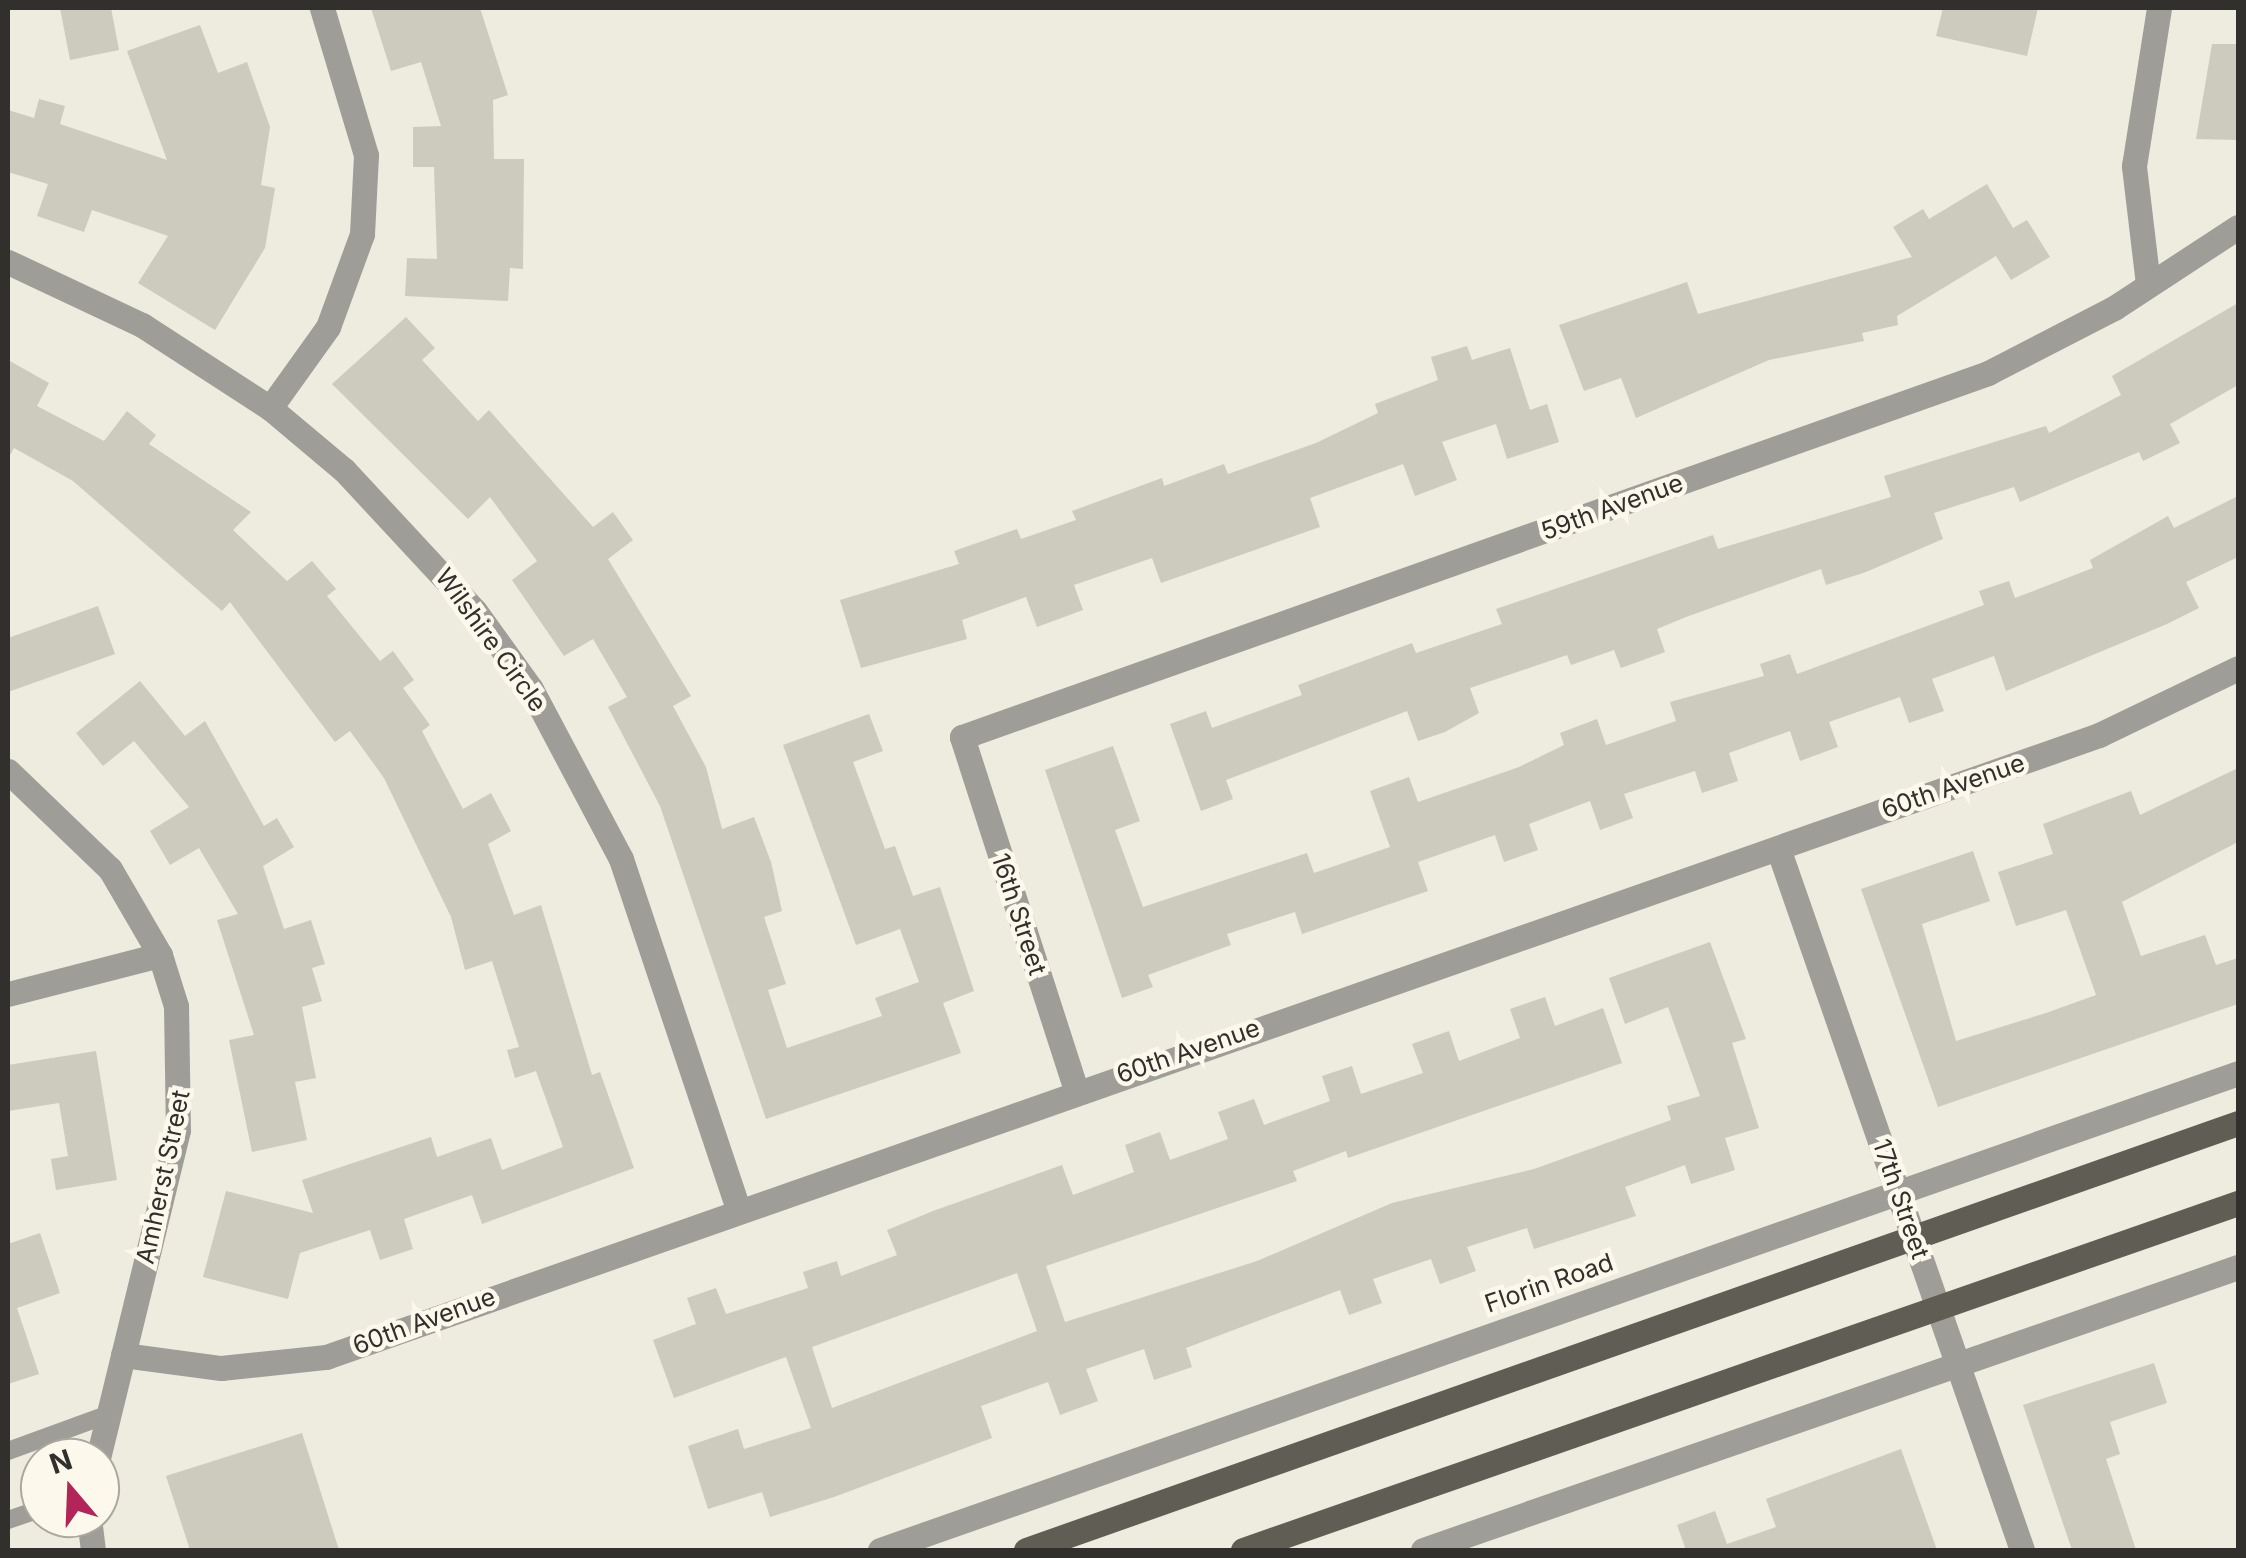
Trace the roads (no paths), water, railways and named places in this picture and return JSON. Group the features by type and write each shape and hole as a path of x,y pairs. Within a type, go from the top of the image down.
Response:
{"main road":[{"path":"1026,1550 2238,1123"},
{"path":"1244,1550 2238,1203"}],"street":[{"path":"270,408 328,326 362,234 366,155 322,8"},
{"path":"2148,284 2134,166 2159,8"},
{"name":"59th Avenue","path":"962,737 1988,374 2148,284 2238,227"},
{"name":"Wilshire Circle","path":"8,262 142,325 270,408 426,552 570,756 621,859 738,1208"},
{"name":"60th Avenue","path":"123,1354 222,1368 326,1356 738,1208 2099,735 2238,668"},
{"name":"16th Street","path":"962,737 1076,1090"},
{"name":"Amherst Street","path":"8,771 110,868 160,955 183,1074 103,1438"},
{"name":"17th Street","path":"1778,848 2022,1550"},
{"path":"8,994 160,955"},
{"name":"Florin Road","path":"880,1550 2238,1073"},
{"path":"1423,1550 2238,1267"}],"lane":[{"path":"8,1451 109,1414"}]}
